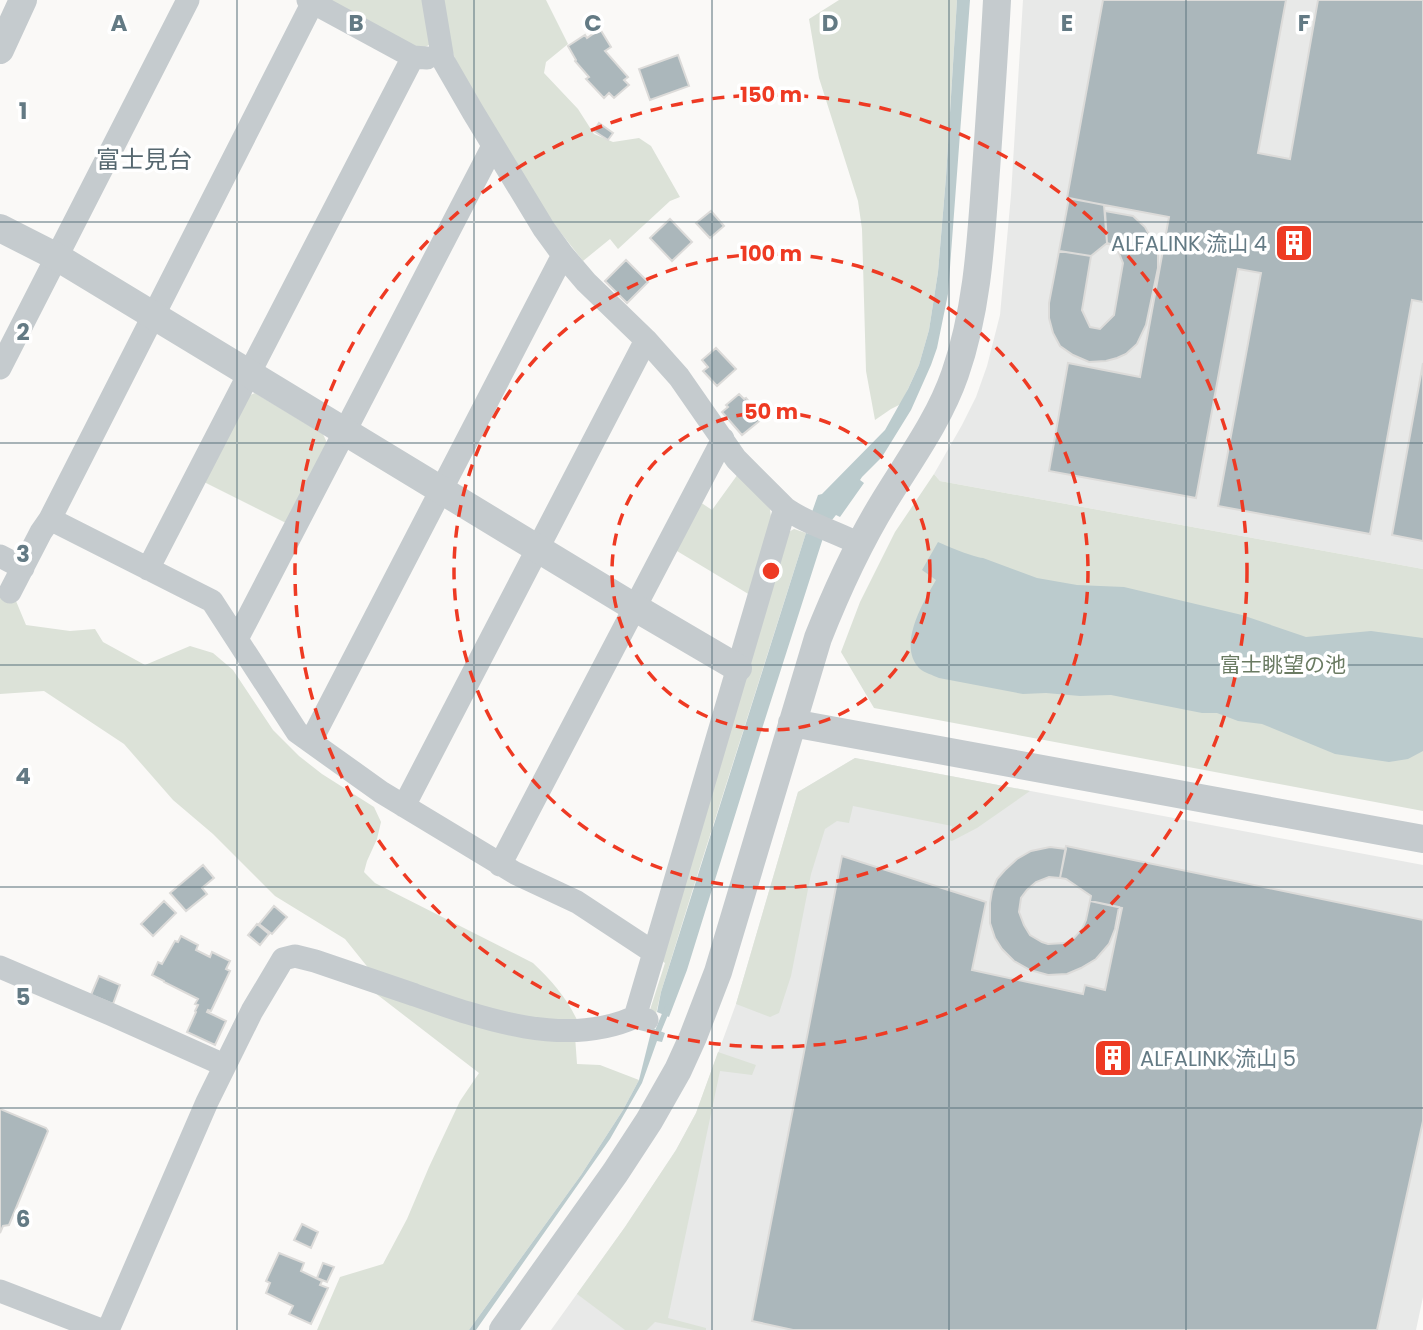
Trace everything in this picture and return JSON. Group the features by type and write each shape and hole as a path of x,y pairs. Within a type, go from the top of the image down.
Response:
{"street":[{"path":"0,50 23,0"},
{"path":"0,368 188,0"},
{"path":"433,0 443,60 493,146 563,256 679,377 736,459 785,508 806,522 859,544"},
{"path":"503,1330 615,1173 678,1070 718,972 818,638 836,592 859,544 933,422 954,375 974,306 981,244 997,0"},
{"path":"10,592 50,519 312,1 413,57 443,60"},
{"path":"148,569 413,57"},
{"path":"237,639 493,146"},
{"path":"0,228 57,257 738,668"},
{"path":"311,741 563,256"},
{"path":"404,806 646,340"},
{"path":"500,865 723,439"},
{"path":"108,1330 224,1065 283,959 295,956 315,961 484,1018 526,1027 578,1030 641,1018 653,952 785,508"},
{"path":"50,519 212,601 297,732 381,792 500,865 577,902 653,952"},
{"path":"0,556 23,568"},
{"path":"792,723 1423,839"},
{"path":"0,967 224,1065"},
{"path":"0,1291 101,1330"}],"shaded area":[{"path":"957,0 970,0 948,294 937,348 911,410 882,457 860,480 864,483 840,517 836,515 832,520 812,512 818,495 885,430 919,365 929,330 938,272"},
{"name":"ALFALINK 流山 4","path":"1023,0 1423,0 1423,569 940,481 934,474 976,397 1000,315 1011,195"},
{"path":"806,533 823,538 687,970 669,1017 657,1012 661,992"},
{"path":"938,542 1037,578 1077,585 1124,587 1242,615 1306,637 1371,631 1423,638 1423,751 1408,759 1389,762 1335,754 1262,724 1238,721 1217,713 1202,713 1111,695 1023,694 929,674 919,668 911,648 915,623 936,580 922,570"},
{"name":"ALFALINK 流山 5","path":"855,758 1423,865 1423,1297 1416,1330 551,1330 625,1227 676,1150 696,1113 736,1004 798,792"},
{"path":"652,1028 665,1033 662,1042 657,1041 642,1083 610,1139 476,1330 469,1330 581,1175 623,1110 639,1080"}],"green space":[{"path":"329,0 424,0 433,43 419,50"},
{"path":"441,0 546,0 568,44 546,62 544,73 578,109 594,134 613,142 639,138 651,146 680,197 670,201 618,249 610,239 583,261 550,219 460,73"},
{"path":"839,0 957,0 938,272 929,330 919,365 901,404 875,420 866,371 862,229 858,201 819,78 809,19"},
{"path":"255,393 323,434 327,443 286,523 202,481 248,396"},
{"path":"738,474 770,509 771,517 750,595 672,548 697,500 712,510"},
{"name":"富士眺望の池","path":"934,474 940,481 1423,569 1423,811 874,708 841,652 860,602 895,532"},
{"path":"794,529 806,533 656,1014 649,1013 787,533"},
{"path":"0,596 16,601 26,625 70,631 95,629 103,642 145,665 190,646 213,653 233,670 273,730 299,756 374,807 381,822 364,872 375,883 533,963 558,990 577,1020 515,1018 378,980 345,939 275,896 213,834 173,800 124,744 44,691 0,694"},
{"path":"855,758 1030,791 977,828 952,841 949,840 952,826 853,806 849,823 837,821 825,829 811,874 791,976 779,1013 770,1017 736,1004 798,792"},
{"path":"366,986 575,1036 577,1064 600,1065 639,1080 581,1175 469,1330 317,1330 340,1277 383,1264 407,1219 460,1101 479,1073"},
{"path":"718,1052 756,1065 752,1075 720,1071 668,1318 706,1330 655,1322 647,1330 625,1330 577,1294 676,1150 696,1113"}],"building":[{"name":"ALFALINK 流山 4","path":"1103,0 1286,0 1258,153 1290,159 1318,0 1423,0 1423,302 1412,300 1370,534 1218,506 1261,273 1238,269 1196,498 1049,471 1068,363 1140,377 1169,217 1067,198"},
{"path":"600,29 611,47 605,51 628,77 624,80 629,85 614,98 609,93 604,98 586,79 589,77 575,61 568,46"},
{"path":"678,55 689,86 650,100 639,69"},
{"path":"599,123 613,133 608,140 594,131"},
{"path":"1069,198 1104,205 1107,243 1091,256 1059,251"},
{"path":"711,211 724,226 710,238 696,223"},
{"path":"1105,211 1133,216 1145,227 1158,251 1158,268 1146,325 1137,344 1117,358 1089,362 1060,346 1049,318 1049,303 1059,251 1091,256 1082,310 1090,327 1100,329 1114,315 1123,263 1116,246 1107,243"},
{"path":"670,219 692,242 672,261 650,238"},
{"path":"626,260 648,282 627,303 605,281"},
{"path":"716,348 736,369 717,386 703,371 708,367 702,360"},
{"path":"1423,363 1423,541 1392,535"},
{"path":"739,394 746,398 763,418 742,435 722,412"},
{"name":"ALFALINK 流山 5","path":"1066,846 1423,920 1423,1121 1377,1330 793,1330 752,1321 842,856 986,902 972,970 1083,994 1085,985 1105,990 1122,908 1090,901 1091,896 1066,879 1060,878"},
{"path":"1050,847 1066,849 1060,878 1049,877 1036,882 1021,898 1019,912 1030,935 1048,944 1065,943 1082,929 1090,901 1119,907 1109,944 1096,959 1067,974 1048,975 1030,970 1014,961 995,938 990,923 990,903 997,879 1017,859 1031,851"},
{"path":"203,865 214,878 202,888 207,894 186,911 170,893"},
{"path":"164,901 176,913 153,936 141,924"},
{"path":"274,906 287,917 272,934 259,924"},
{"path":"257,924 269,934 260,945 248,935"},
{"path":"181,936 198,945 196,950 210,957 212,952 230,961 226,969 230,971 211,1011 207,1012 226,1021 215,1045 187,1032 196,1012 198,1005 195,1004 198,999 152,975 158,962 162,964 175,941 178,942"},
{"path":"99,976 120,985 113,1004 91,995"},
{"path":"0,1109 48,1131 9,1225 3,1226 0,1233"},
{"path":"302,1224 318,1232 311,1248 294,1240"},
{"path":"279,1253 304,1263 301,1271 322,1281 320,1285 328,1288 311,1324 289,1314 293,1306 266,1293 270,1283 266,1281"},
{"path":"323,1263 334,1267 327,1282 317,1278"}],"waterway":[{"path":"656,1036 668,1007"}],"place":[{"name":"ALFALINK 流山 4","path":"1294,243"},
{"name":"ALFALINK 流山 5","path":"1113,1058"}],"district":[{"name":"富士見台","path":"144,159"}]}
